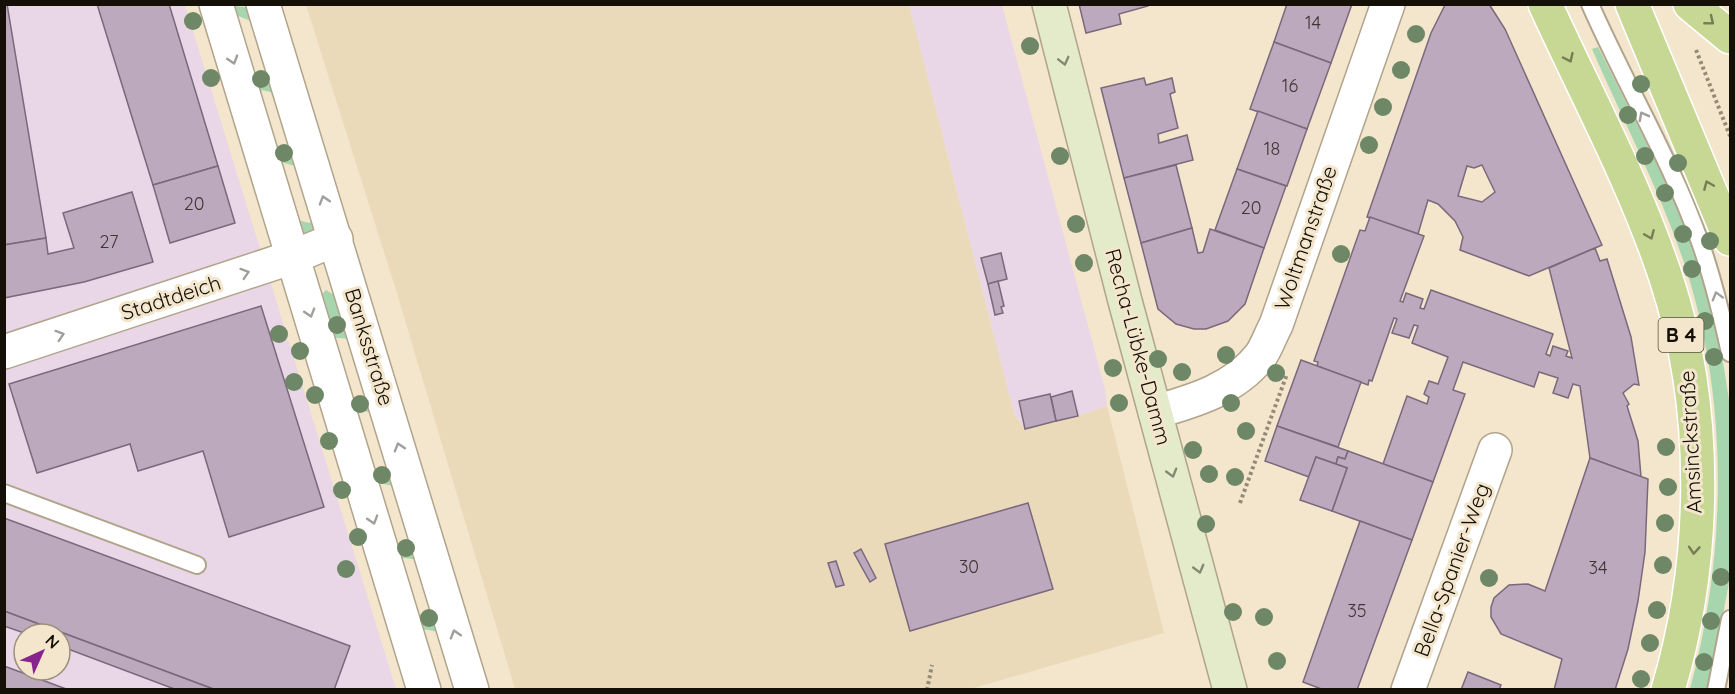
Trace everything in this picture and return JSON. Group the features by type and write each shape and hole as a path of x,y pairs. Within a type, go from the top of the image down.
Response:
{"main road":[{"name":"Recha-Lübke-Damm","path":"1049,4 1230,690"},
{"name":"Amsinckstraße","path":"1545,4 1656,248 1675,309 1687,368 1696,462 1695,535 1688,598 1668,690"},
{"path":"1632,4 1731,239"},
{"path":"1690,4 1731,37"}],"street":[{"path":"216,4 424,690"},
{"name":"Banksstraße","path":"263,4 472,690"},
{"name":"Woltmanstraße","path":"1155,412 1203,399 1231,382 1261,354 1276,325 1388,4"},
{"name":"Stadtdeich","path":"4,351 293,257 336,239"},
{"name":"Bella-Spanier-Weg","path":"1408,690 1496,450"}],"lane":[{"path":"1590,4 1620,72 1673,179 1700,242 1731,353"},
{"path":"4,493 197,565"},
{"path":"1716,690 1731,619"}],"path":[{"path":"1694,44 1731,136"},
{"path":"1240,503 1290,364 1276,325"},
{"path":"927,690 932,666"}],"shaded area":[{"path":"4,5 185,5 396,689 5,689"},
{"path":"306,5 909,5 1014,414 1025,429 1107,406 1164,633 970,689 515,689 396,290"},
{"path":"909,5 1002,5 1105,389 1107,406 1025,429 1014,414"}],"green space":[{"path":"225,5 253,8 278,94 262,90 259,97 275,147 297,154 317,229 312,233 299,233 292,219 310,223 312,218 295,166 273,160 246,75 264,78 266,72 251,21 228,12"},
{"path":"1598,47 1673,196 1692,242 1719,337 1730,406 1730,577 1709,689 1690,689 1711,587 1716,535 1718,482 1711,377 1688,275 1656,189 1592,49"},
{"path":"326,290 339,298 378,414 359,410 357,418 375,469 394,472 422,560 403,558 402,563 419,617 438,618 461,689 452,689 454,683 439,632 417,628 391,542 407,544 410,538 394,486 372,482 346,397 363,399 366,394 350,339 328,337 319,297"}],"building":[{"path":"4,4 7,4 46,238 4,245"},
{"path":"97,4 169,4 218,166 153,185"},
{"path":"1079,4 1148,4 1148,6 1119,14 1121,24 1086,33"},
{"path":"1287,4 1352,4 1331,63 1274,42"},
{"path":"1489,4 1505,29 1602,245 1529,276 1460,250 1463,237 1455,221 1438,204 1428,200 1418,234 1367,217 1431,33 1445,5","holes":["1482,165 1495,192 1482,202 1458,196 1467,166 1474,168"]},
{"path":"1274,42 1331,63 1307,129 1250,109"},
{"path":"1144,78 1146,85 1172,78 1175,92 1170,94 1178,128 1158,134 1159,143 1187,135 1193,160 1124,178 1101,88"},
{"path":"1258,111 1307,129 1287,186 1237,169"},
{"path":"1176,165 1192,228 1141,243 1124,178"},
{"path":"218,166 235,223 170,243 153,185"},
{"path":"1237,169 1286,186 1264,248 1215,230"},
{"path":"132,192 153,262 84,282 4,298 4,245 46,238 48,254 74,248 63,213"},
{"path":"1370,217 1424,236 1400,301 1403,302 1406,293 1423,299 1420,308 1424,309 1431,290 1553,334 1546,354 1550,356 1553,346 1568,351 1566,356 1572,358 1549,268 1595,248 1600,261 1607,259 1631,337 1639,385 1634,384 1623,393 1629,404 1627,406 1638,441 1641,477 1590,458 1580,386 1573,384 1568,398 1553,393 1558,378 1539,372 1534,387 1463,362 1453,390 1465,394 1433,482 1383,464 1407,396 1427,404 1429,397 1424,394 1429,381 1438,384 1448,357 1412,343 1418,326 1414,325 1409,338 1392,333 1397,319 1394,318 1372,381 1369,380 1368,385 1317,366 1318,362 1314,361 1360,230 1365,231"},
{"path":"1192,228 1198,253 1203,252 1210,229 1264,248 1245,304 1228,321 1206,329 1194,329 1176,324 1158,309 1141,243"},
{"path":"1001,253 1007,279 988,284 981,258"},
{"path":"998,281 1004,306 1001,307 1003,313 995,315 988,284"},
{"path":"261,306 324,507 229,537 203,451 138,471 130,444 37,473 9,384"},
{"path":"1301,360 1361,382 1338,447 1277,426"},
{"path":"1072,391 1078,416 1056,421 1051,397"},
{"path":"1050,394 1056,421 1025,429 1019,401"},
{"path":"1277,426 1348,451 1345,459 1338,457 1336,464 1316,457 1309,477 1265,461"},
{"path":"1348,451 1433,482 1412,540 1332,511 1347,468 1336,464 1338,457 1345,459"},
{"path":"1316,457 1347,468 1332,511 1300,500"},
{"path":"1590,458 1648,479 1645,552 1638,601 1628,649 1615,690 1554,690 1562,659 1501,634 1491,617 1491,607 1494,598 1509,585 1528,584 1545,591"},
{"path":"1028,503 1053,589 910,631 885,544"},
{"path":"4,518 350,646 334,690 216,690 72,636 72,622 34,622 4,611"},
{"path":"1360,521 1412,540 1357,690 1324,690 1303,682"},
{"path":"861,549 876,578 870,582 854,553"},
{"path":"836,561 844,585 836,587 828,563"},
{"path":"4,611 34,622 12,622 12,629 4,626"},
{"path":"72,636 216,690 177,690 72,651"},
{"path":"4,666 12,669 12,682 47,682 69,690 4,690"},
{"path":"1468,672 1501,685 1499,690 1461,690"}]}
